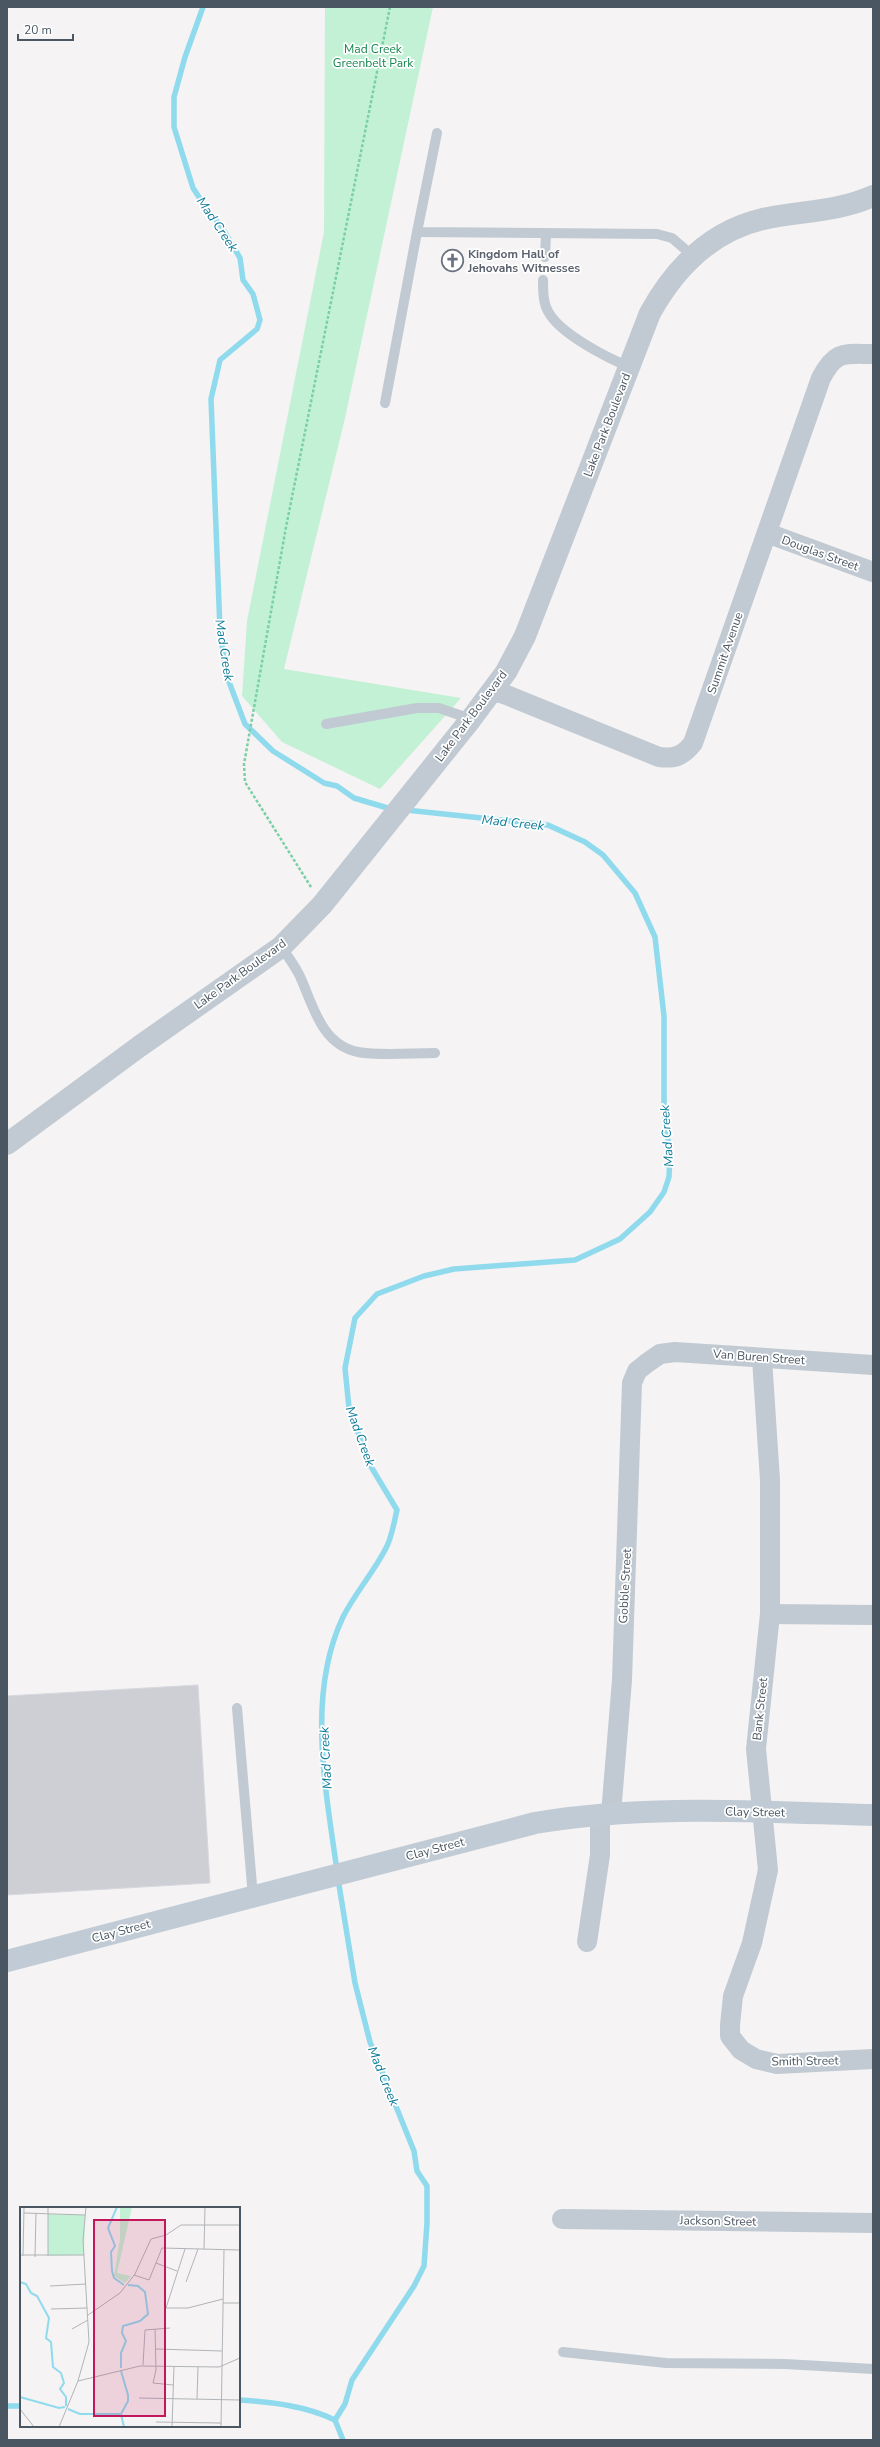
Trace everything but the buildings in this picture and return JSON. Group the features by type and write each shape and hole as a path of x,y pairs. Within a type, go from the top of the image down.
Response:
{"main road":[{"name":"Clay Street","path":"7,1961 535,1823 605,1814 761,1812 873,1815"}],"street":[{"name":"Lake Park Boulevard","path":"7,1144 140,1046 281,947 322,905 493,691 525,636 650,313 664,288 693,256 711,241 739,227 763,219 830,210 856,203 873,196"},
{"name":"Summit Avenue","path":"493,691 504,694 659,757 672,759 685,754 693,743 821,378 834,357 843,354 873,354"},
{"name":"Douglas Street","path":"767,534 873,572"},
{"name":"Van Buren Street","path":"647,1363 660,1354 675,1352 762,1359 873,1365"},
{"name":"Bank Street","path":"741,2050 730,2036 733,1996 752,1943 768,1870 761,1812 756,1749 770,1614 770,1480 762,1359"},
{"name":"Gobble Street","path":"587,1942 600,1855 622,1680 632,1383 637,1371 647,1363"},
{"path":"770,1614 873,1615"},
{"name":"Smith Street","path":"741,2050 756,2059 777,2064 873,2059"},
{"name":"Jackson Street","path":"562,2219 873,2223"}],"lane":[{"path":"385,403 437,133"},
{"path":"417,232 657,234 672,238 693,256"},
{"path":"545,257 546,233"},
{"path":"543,280 545,303 548,312 556,322 604,356 630,367"},
{"path":"326,724 417,708 439,708 471,719"},
{"path":"281,947 302,980 316,1016 326,1032 338,1045 358,1052 434,1054"},
{"path":"237,1708 253,1897"},
{"path":"562,2352 666,2363 785,2364 873,2369"}],"path":[{"path":"322,905 245,782 244,764 287,520 390,7"}],"green space":[{"name":"Mad Creek Greenbelt Park","path":"325,7 433,7 345,418 284,669 461,698 380,789 282,742 242,696 247,621 324,232"}],"waterway":[{"name":"Mad Creek","path":"203,7 185,57 174,97 174,127 193,188 208,211 221,226 240,258 243,280 253,294 260,320 257,329 220,360 211,399 220,630 226,674 245,724 273,751 324,783 337,786 354,798 391,809"},
{"name":"Mad Creek","path":"337,1871 324,1776 322,1710 325,1678 332,1647 343,1617 386,1548 397,1510 370,1465 349,1408 345,1368 355,1318 377,1294 424,1276 454,1269 575,1260 620,1239 650,1212 664,1192 669,1177 670,1155 664,1110 664,1016 655,937 635,893 603,855 585,842 548,825 406,810"},
{"name":"Mad Creek","path":"335,2420 345,2404 352,2380 414,2286 424,2266 427,2223 427,2186 417,2171 414,2151 370,2042 355,1983 338,1879"},
{"path":"240,2400 301,2408 335,2420"},
{"path":"7,2406 20,2406"},
{"name":"Mad Creek","path":"335,2420 343,2440"}],"place":[{"name":"Kingdom Hall of Jehovahs Witnesses","path":"453,261"}]}
